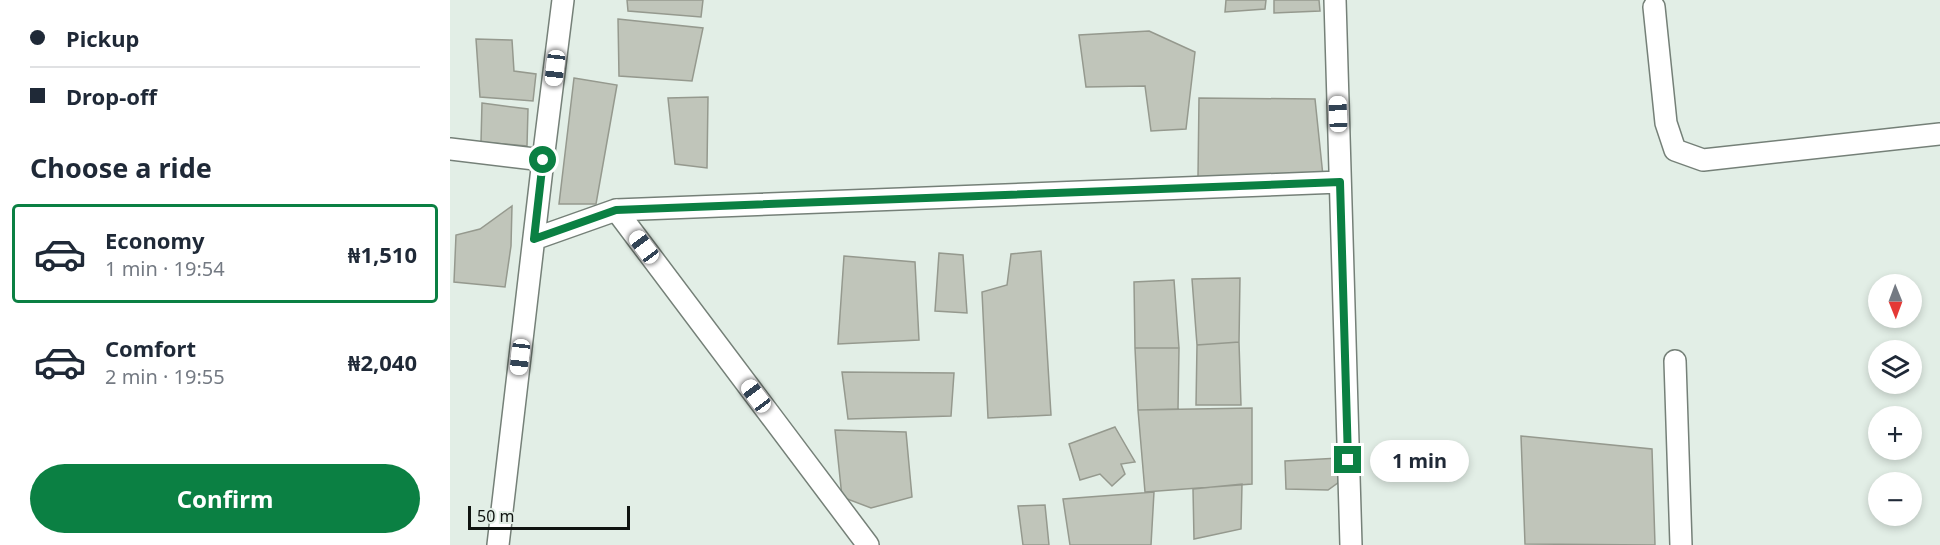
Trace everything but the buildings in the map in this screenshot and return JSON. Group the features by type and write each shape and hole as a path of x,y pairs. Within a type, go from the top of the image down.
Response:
{"street":[{"path":"498,545 564,0"},
{"path":"1335,0 1351,545"},
{"path":"1654,7 1666,123 1675,150 1703,160 1940,134"},
{"path":"450,149 543,160"},
{"path":"534,239 616,210 1340,182"},
{"path":"616,210 868,545"},
{"path":"1675,361 1681,545"}],"route":[{"path":"543,160 534,239 616,210 1340,182 1348,460"}]}
